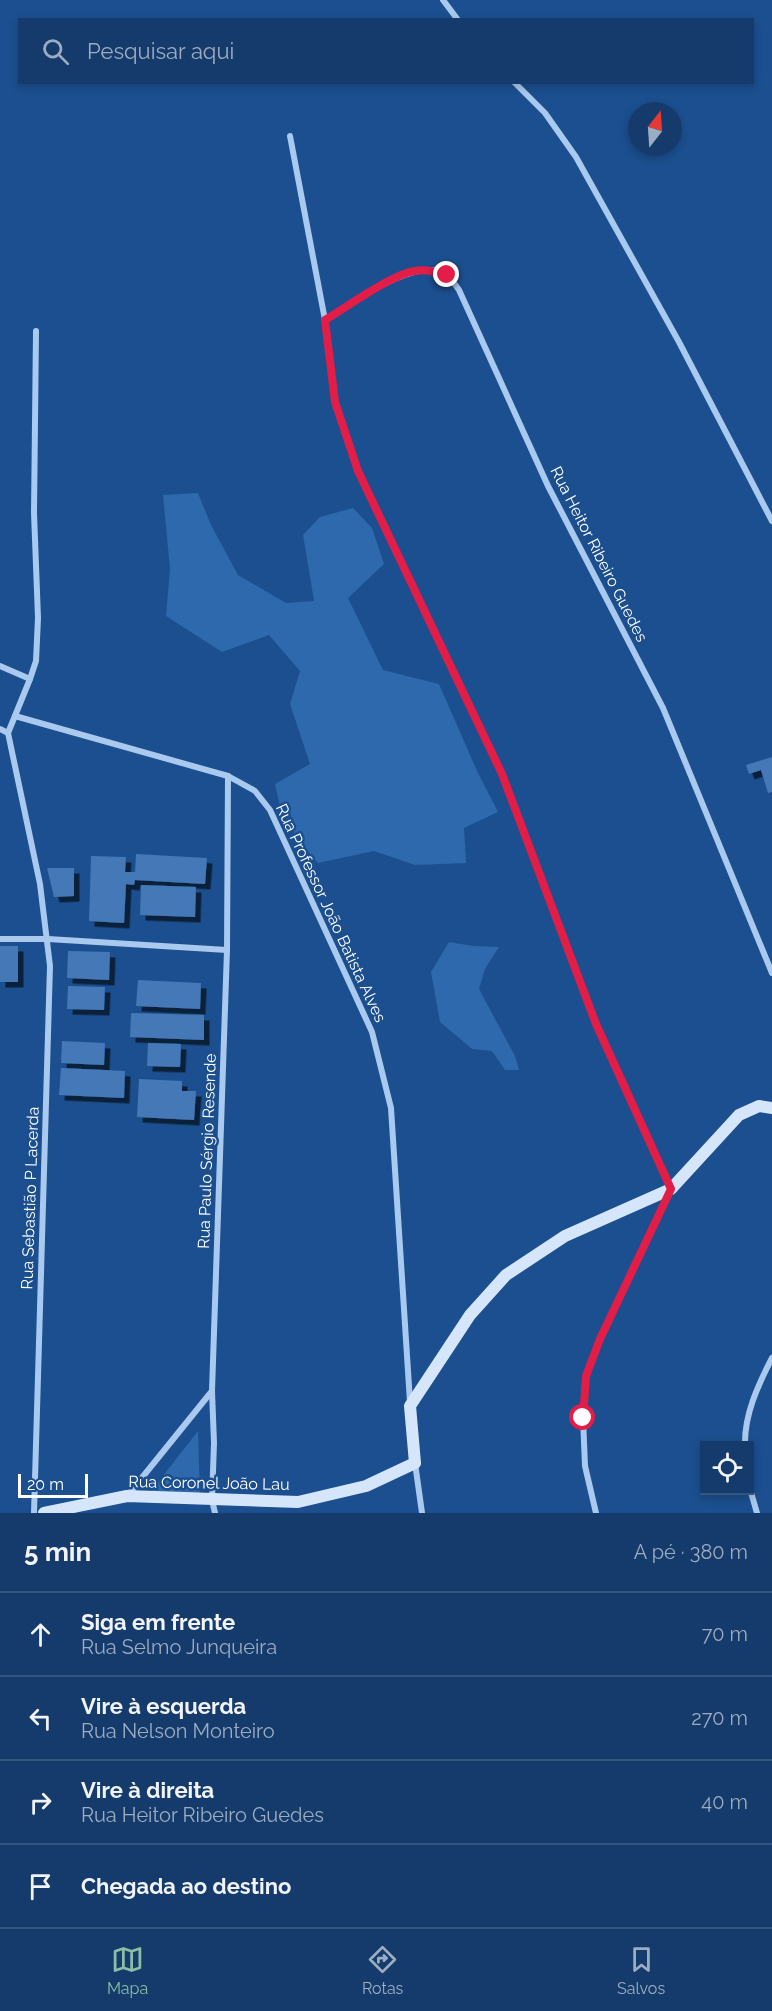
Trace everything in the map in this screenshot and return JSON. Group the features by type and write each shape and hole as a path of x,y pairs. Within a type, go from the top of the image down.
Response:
{"street":[{"path":"443,0 456,18"},
{"path":"516,84 545,113 576,157 679,342 772,522"},
{"path":"290,136 325,320 335,402 358,471 502,774 596,1024 671,1189"},
{"name":"Rua Heitor Ribeiro Guedes","path":"325,320 399,275 414,271 431,271 447,275 459,290 548,486 663,708 772,974"},
{"path":"0,729 8,733 36,661 38,618 34,513 36,331"},
{"path":"0,666 30,679"},
{"name":"Rua Professor João Batista Alves","path":"15,716 228,776 255,791 270,810 372,1032 391,1108 410,1406"},
{"name":"Rua Sebastião P Lacerda","path":"8,733 40,884 50,966 34,1513"},
{"name":"Rua Paulo Sérgio Resende","path":"215,1513 212,1500 214,1443 212,1391 227,950 228,776"},
{"path":"0,939 48,939 227,950"},
{"path":"596,1513 585,1466 583,1418 586,1376 600,1339 671,1189 739,1115 759,1106 772,1108"},
{"path":"422,1513 410,1406 470,1315 506,1275 565,1236 671,1189"},
{"path":"745,1441 745,1432 758,1386 772,1358"},
{"path":"127,1496 212,1391"},
{"name":"Rua Coronel João Lau","path":"44,1513 127,1496 298,1502 366,1486 415,1463"},
{"path":"752,1495 757,1513"}],"shaded area":[{"path":"198,493 211,525 238,575 286,603 314,601 303,535 320,517 353,508 372,528 384,564 348,598 383,670 439,684 478,773 498,812 464,828 466,863 415,865 374,851 318,863 299,841 281,811 275,784 310,764 290,704 300,671 269,635 222,652 166,616 170,569 163,495"},
{"path":"449,942 499,947 485,969 479,989 515,1056 519,1070 505,1070 492,1051 472,1049 440,1022 431,972"},
{"path":"198,1431 200,1499 151,1491"}],"building":[{"path":"772,757 772,792 768,793 761,770 749,774 746,765"},
{"path":"136,854 207,858 205,884 135,880 134,885 126,884 124,923 89,921 91,856 126,857 125,872 135,872"},
{"path":"47,868 74,868 74,896 54,897"},
{"path":"141,885 196,887 195,917 140,915"},
{"path":"0,946 18,946 18,982 0,982"},
{"path":"68,951 110,952 109,980 67,978"},
{"path":"138,980 201,983 200,1009 136,1006"},
{"path":"68,986 105,987 104,1010 67,1009"},
{"path":"131,1013 204,1015 204,1040 130,1037"},
{"path":"62,1041 105,1043 104,1065 61,1063"},
{"path":"148,1043 181,1044 180,1067 147,1066"},
{"path":"61,1068 125,1071 124,1098 59,1095"},
{"path":"139,1079 182,1081 182,1091 196,1091 194,1120 137,1117"}],"route":[{"path":"447,275 431,271 414,271 399,275 325,320 335,402 358,471 502,774 596,1024 671,1189 600,1339 586,1376 583,1418"}]}
